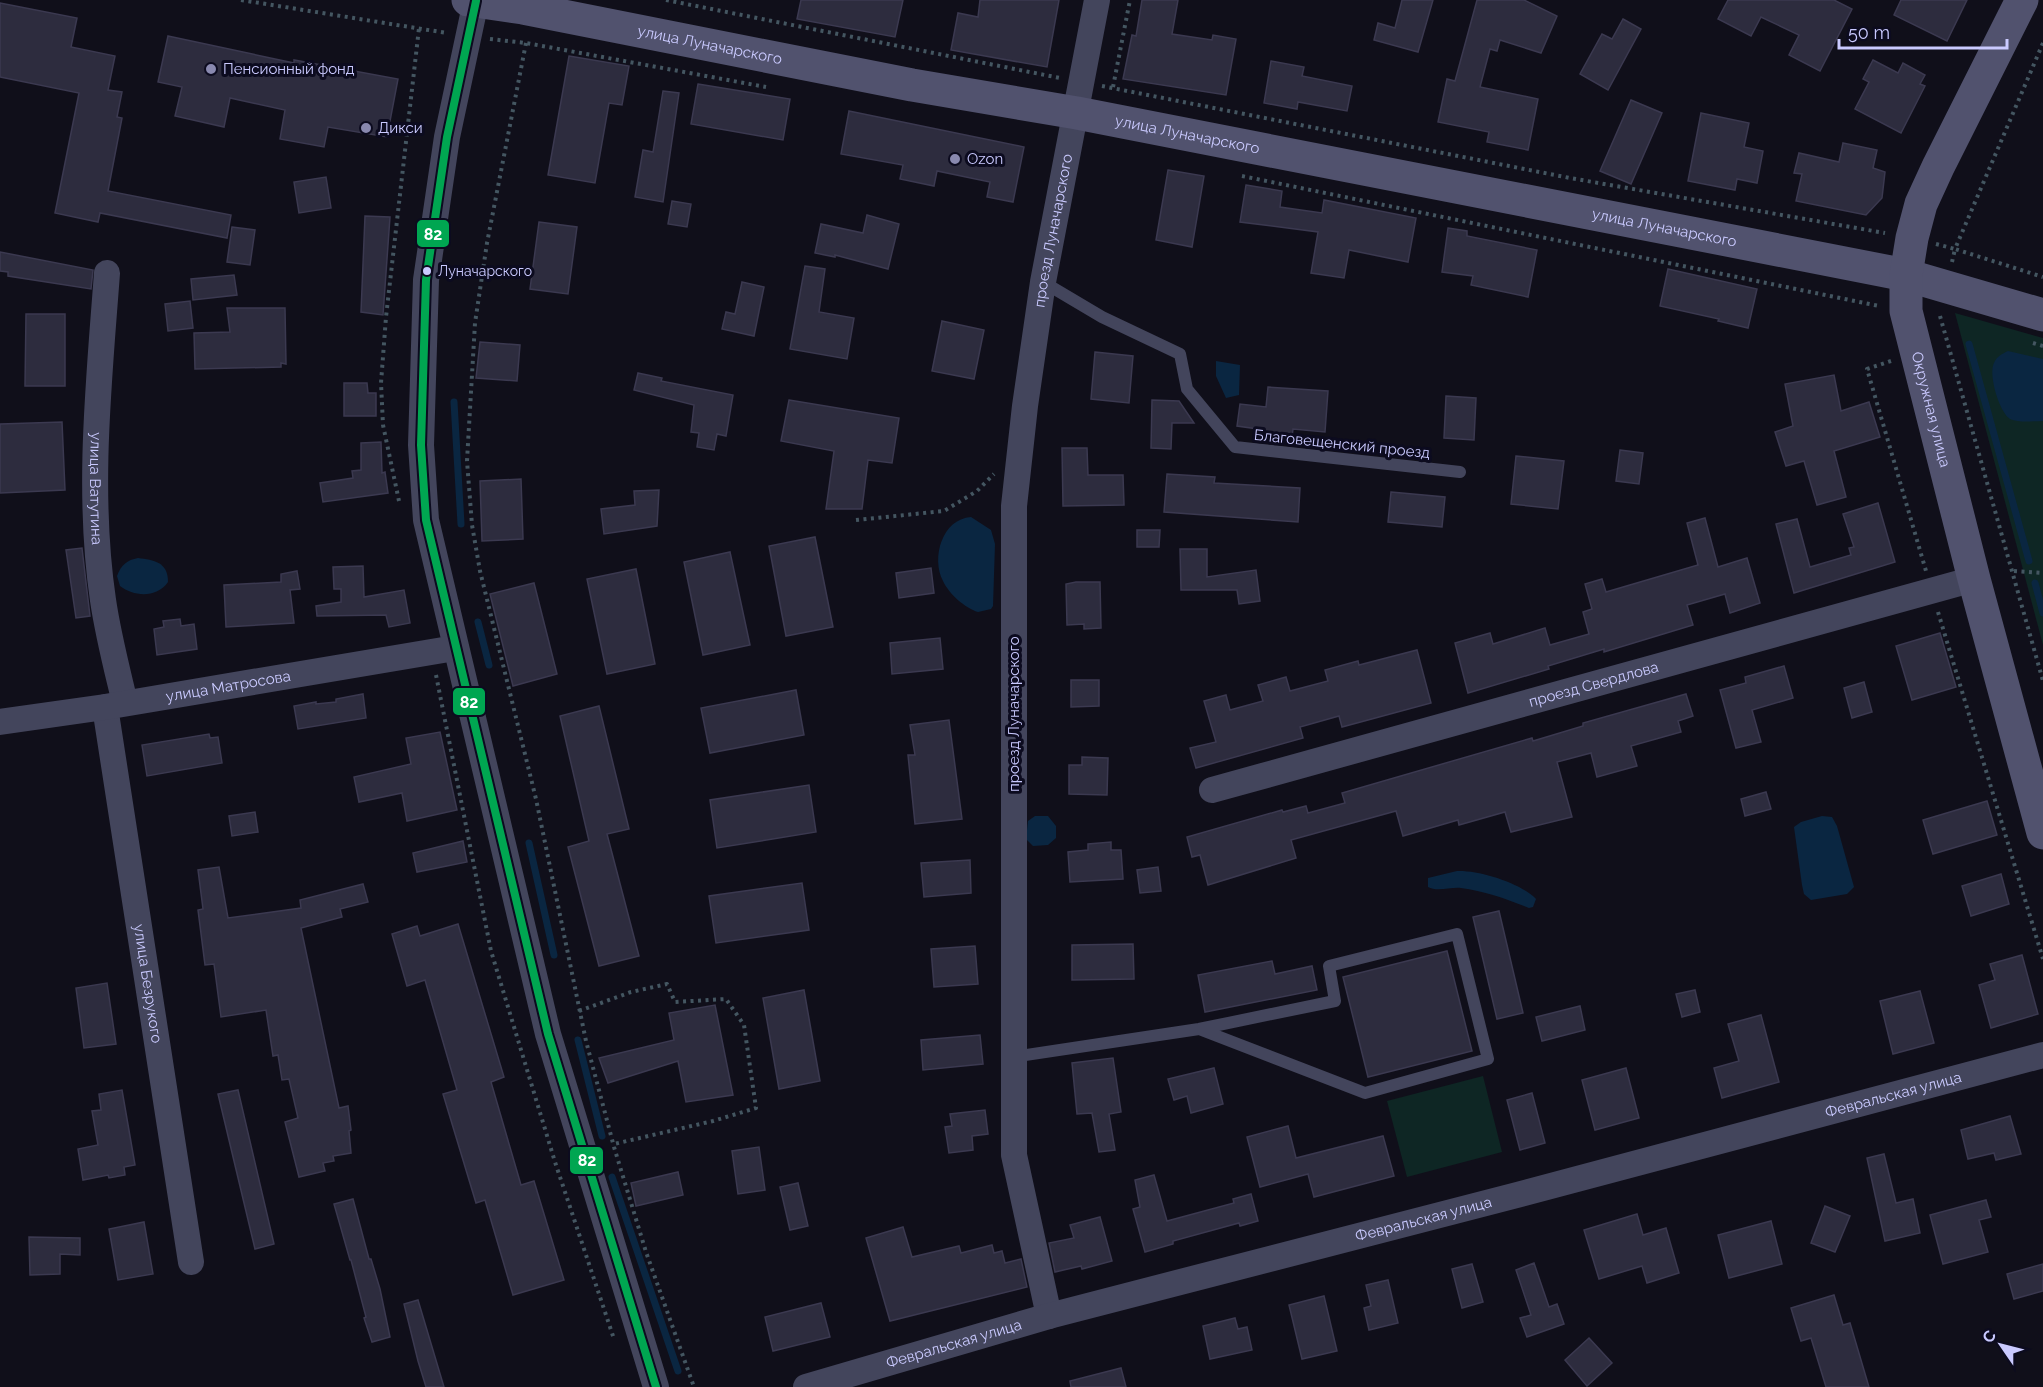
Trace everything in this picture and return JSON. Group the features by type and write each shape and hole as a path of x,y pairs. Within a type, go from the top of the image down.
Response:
{"street":[{"name":"проезд Луначарского","path":"1049,1316 1014,1155 1014,506 1043,282 1097,0"},
{"name":"Окружная улица","path":"2022,0 1921,204 1911,238 1906,275 1906,311 1974,579 2043,833"},
{"name":"улица Луначарского","path":"472,1 525,4 901,83 1077,113 1906,275 2043,315"},
{"path":"472,1 447,137 426,280 422,445 426,520 548,1034 656,1387"},
{"name":"улица Ватутина","path":"107,273 97,414 96,516 115,705"},
{"name":"проезд Свердлова","path":"1212,790 1974,579"},
{"name":"улица Матросова","path":"0,722 456,648"},
{"name":"улица Безрукого","path":"115,705 191,1262"},
{"name":"Февральская улица","path":"806,1387 1049,1316 2043,1055"}],"lane":[{"name":"Благовещенский проезд","path":"1043,282 1102,317 1180,354 1187,389 1235,447 1460,472"},
{"path":"1013,1057 1199,1029 1335,1001 1329,966 1457,934 1488,1059 1365,1093 1199,1029"}],"path":[{"path":"1113,87 1130,0"},
{"path":"526,43 487,243 477,309 467,461 472,525 480,571 536,799 579,1011 614,1144 646,1252 694,1387"},
{"path":"2043,43 1955,249 2043,277"},
{"path":"1875,306 1879,317"},
{"path":"1940,316 2043,681"},
{"path":"1894,360 1867,369 2043,959"},
{"path":"856,520 944,511 978,491 1020,446"},
{"path":"2013,571 2043,573"},
{"path":"579,1011 631,992 668,984 675,1002 726,999 744,1024 756,1108 713,1121 614,1144"}],"green space":[{"path":"1955,313 2043,338 2043,645"},
{"path":"1483,1076 1502,1152 1407,1177 1387,1101"}],"water":[{"path":"2008,351 2043,359 2043,421 2010,419 2002,409 1992,375 1994,363"},
{"path":"1216,361 1240,365 1239,395 1226,398 1216,376"},
{"path":"971,517 991,530 995,544 993,606 991,609 978,612 963,604 949,591 943,581 938,562 939,551 946,532 961,519"},
{"path":"138,558 155,561 166,570 168,582 158,591 138,594 120,586 117,576 120,569 131,560"},
{"path":"1035,816 1048,816 1056,826 1056,838 1048,845 1033,846 1026,839 1028,821"},
{"path":"1822,816 1832,817 1837,826 1854,887 1847,894 1811,900 1804,894 1794,827 1801,822"},
{"path":"1457,871 1477,873 1510,883 1536,899 1533,907 1529,908 1470,889 1428,887 1428,878"}],"building":[{"path":"801,0 903,0 895,37 797,19"},
{"path":"980,0 1059,0 1047,67 951,50 958,13 978,17"},
{"path":"1142,0 1178,0 1172,34 1212,40 1213,35 1236,39 1226,95 1123,79 1132,35 1136,36"},
{"path":"1402,0 1433,0 1418,52 1374,40 1378,23 1395,28"},
{"path":"1477,0 1524,0 1557,16 1541,53 1500,40 1497,51 1490,49 1480,87 1538,99 1528,150 1487,142 1489,132 1438,122 1447,79 1455,81"},
{"path":"1728,0 1834,0 1852,9 1820,71 1789,55 1799,35 1761,17 1751,36 1718,19"},
{"path":"1901,0 1967,0 1947,41 1894,15"},
{"path":"0,3 77,18 71,47 115,56 108,90 122,92 117,117 122,118 108,191 231,215 227,238 100,213 98,222 55,213 79,93 0,77"},
{"path":"1623,19 1641,29 1608,90 1580,74 1602,34 1612,39"},
{"path":"168,36 294,63 294,60 398,79 387,137 328,127 324,147 280,139 285,110 230,98 224,127 175,116 182,87 158,82"},
{"path":"569,56 629,66 622,105 609,103 595,183 548,175"},
{"path":"1873,60 1898,73 1903,63 1925,75 1920,84 1925,86 1901,133 1855,109 1869,82 1863,79"},
{"path":"1271,61 1304,67 1302,76 1352,86 1347,111 1298,102 1297,109 1264,103"},
{"path":"698,84 790,99 783,140 691,124"},
{"path":"663,91 679,93 663,202 635,197 643,150 653,152"},
{"path":"1631,100 1662,113 1631,184 1600,171"},
{"path":"849,111 1024,147 1013,202 987,197 990,182 937,171 934,186 900,179 903,165 841,154"},
{"path":"1701,113 1749,123 1744,147 1763,151 1757,183 1737,179 1735,190 1688,181"},
{"path":"1843,143 1877,150 1873,168 1885,172 1882,198 1866,215 1796,201 1802,174 1794,173 1799,153 1839,162"},
{"path":"1168,170 1204,176 1192,247 1156,240"},
{"path":"326,177 331,208 299,213 294,182"},
{"path":"1246,185 1282,191 1280,207 1322,213 1324,200 1416,218 1408,262 1349,250 1344,278 1311,273 1318,232 1240,222"},
{"path":"672,201 691,204 687,227 668,224"},
{"path":"867,215 899,224 888,269 835,255 835,257 815,253 821,224 863,233"},
{"path":"365,216 390,217 383,315 361,312"},
{"path":"539,222 577,227 568,294 530,289"},
{"path":"232,227 255,230 250,265 227,262"},
{"path":"1448,228 1467,231 1467,236 1537,250 1528,297 1471,285 1473,276 1442,272"},
{"path":"0,252 93,270 91,289 8,276 8,272 0,271"},
{"path":"805,266 825,269 819,312 854,318 847,359 790,349"},
{"path":"1668,269 1757,289 1748,328 1660,306"},
{"path":"234,275 237,295 193,300 191,279"},
{"path":"742,282 764,287 754,336 722,329 726,312 735,314"},
{"path":"190,301 193,328 168,331 165,304"},
{"path":"227,308 285,308 286,364 281,363 281,367 195,369 194,333 230,332"},
{"path":"26,314 65,314 65,386 25,386"},
{"path":"942,321 984,330 974,379 932,371"},
{"path":"480,342 520,345 517,381 476,378"},
{"path":"1095,352 1133,356 1129,403 1091,399"},
{"path":"638,373 662,378 661,381 733,395 726,436 717,434 714,450 697,447 699,433 691,432 694,405 634,390"},
{"path":"1834,375 1841,411 1869,402 1880,437 1834,451 1846,497 1817,505 1804,461 1786,466 1775,432 1793,426 1785,384"},
{"path":"344,383 367,383 368,393 376,393 376,416 344,416"},
{"path":"1268,387 1328,391 1325,432 1293,429 1292,437 1264,436 1265,430 1237,426 1240,404 1266,407"},
{"path":"1446,396 1476,398 1474,440 1444,438"},
{"path":"789,400 899,418 892,463 868,460 862,509 826,509 834,451 781,441"},
{"path":"1152,400 1179,401 1194,423 1172,423 1171,449 1151,448"},
{"path":"62,422 65,490 0,493 0,424"},
{"path":"381,442 382,473 385,472 388,493 323,502 320,483 353,478 352,471 361,470 361,443"},
{"path":"1062,448 1087,448 1088,475 1123,475 1124,505 1063,506"},
{"path":"1620,450 1643,453 1639,484 1616,481"},
{"path":"1516,456 1564,461 1558,509 1511,504"},
{"path":"1167,474 1215,477 1214,483 1300,488 1298,522 1164,512"},
{"path":"521,479 523,539 482,541 480,481"},
{"path":"659,490 657,526 604,534 601,509 635,505 634,491"},
{"path":"1391,492 1445,497 1442,527 1388,522"},
{"path":"1878,503 1895,562 1794,593 1776,524 1797,519 1810,567 1851,555 1849,548 1854,547 1843,514"},
{"path":"1705,518 1718,567 1747,558 1760,603 1730,613 1725,594 1687,605 1693,625 1604,652 1604,649 1548,666 1549,669 1468,693 1455,643 1490,633 1493,644 1545,628 1550,645 1589,634 1583,612 1592,609 1585,584 1602,579 1606,592 1698,565 1687,523"},
{"path":"1137,530 1160,530 1159,547 1137,547"},
{"path":"815,537 833,627 786,636 769,546"},
{"path":"82,548 90,616 76,618 66,550"},
{"path":"1180,549 1207,549 1207,577 1256,570 1260,601 1239,604 1237,590 1181,590"},
{"path":"730,552 750,645 703,655 684,562"},
{"path":"363,566 364,597 404,590 410,623 389,627 386,615 317,616 316,606 341,602 341,589 334,589 333,567"},
{"path":"931,568 934,593 899,598 896,573"},
{"path":"636,569 655,664 607,674 587,579"},
{"path":"297,571 300,589 290,590 294,623 226,627 224,585 281,582 281,574"},
{"path":"1100,582 1101,628 1084,629 1084,624 1067,625 1066,584"},
{"path":"534,583 557,674 513,686 490,594"},
{"path":"180,619 181,626 194,624 197,649 157,655 154,629 164,627 163,621"},
{"path":"1940,633 1956,687 1912,700 1896,646"},
{"path":"940,638 943,669 892,674 890,643"},
{"path":"1417,650 1431,703 1342,727 1339,716 1300,727 1303,738 1196,768 1190,748 1216,742 1204,701 1226,695 1230,710 1263,701 1258,685 1286,677 1290,691 1328,681 1325,670 1358,661 1359,665"},
{"path":"1784,666 1793,698 1752,710 1761,742 1736,748 1720,690 1746,683 1745,677"},
{"path":"1071,680 1099,680 1099,706 1071,707"},
{"path":"1864,682 1872,712 1852,718 1844,688"},
{"path":"796,690 804,735 710,753 701,708"},
{"path":"363,694 366,718 298,729 294,706 316,702 316,704 336,702 336,699"},
{"path":"1686,694 1693,716 1678,721 1681,732 1631,746 1637,766 1597,777 1591,753 1557,762 1572,817 1511,832 1505,812 1459,825 1458,820 1403,836 1396,811 1291,840 1296,858 1208,885 1200,855 1192,857 1187,837 1282,810 1283,812 1306,806 1308,813 1345,803 1342,793 1532,738 1533,741 1583,726 1583,723"},
{"path":"599,706 629,829 607,834 639,956 599,966 568,847 589,841 560,716"},
{"path":"949,720 962,819 915,824 908,755 915,755 910,725"},
{"path":"440,732 457,810 407,821 402,793 359,802 354,777 411,764 406,738"},
{"path":"209,734 210,738 218,737 222,763 147,776 142,745"},
{"path":"1082,757 1108,758 1107,795 1069,794 1069,765 1082,765"},
{"path":"809,785 816,832 717,848 710,800"},
{"path":"1766,792 1771,809 1745,816 1741,799"},
{"path":"1987,801 1997,835 1933,854 1923,820"},
{"path":"255,812 258,832 232,836 229,816"},
{"path":"463,841 467,862 417,872 413,853"},
{"path":"1111,842 1111,850 1121,850 1123,879 1070,882 1068,852 1088,850 1088,844"},
{"path":"970,860 971,893 924,897 921,863"},
{"path":"219,867 228,918 301,908 300,900 363,884 368,902 340,909 342,917 301,928 339,1108 348,1106 351,1130 349,1131 351,1153 333,1156 334,1161 323,1163 325,1171 299,1177 285,1122 298,1118 289,1079 282,1080 278,1055 273,1056 266,1010 221,1017 214,964 205,965 198,910 203,909 198,870"},
{"path":"1158,867 1161,891 1140,893 1137,870"},
{"path":"2001,874 2009,904 1971,916 1962,886"},
{"path":"802,883 809,930 716,943 709,896"},
{"path":"1499,911 1523,1013 1497,1019 1473,917"},
{"path":"458,924 504,1077 491,1082 521,1185 534,1181 564,1280 513,1295 485,1200 476,1203 443,1094 457,1090 425,980 407,986 392,934 417,926 420,936"},
{"path":"1133,944 1134,979 1072,980 1072,945"},
{"path":"975,946 978,984 934,987 931,949"},
{"path":"1447,951 1472,1051 1368,1077 1343,977"},
{"path":"2022,955 2038,1014 1991,1028 1979,985 1995,980 1990,964"},
{"path":"1272,961 1275,974 1312,966 1317,990 1205,1012 1198,975"},
{"path":"107,983 116,1044 84,1048 76,988"},
{"path":"804,990 820,1081 779,1089 763,998"},
{"path":"1695,990 1700,1012 1682,1017 1676,994"},
{"path":"1920,991 1934,1043 1893,1054 1880,1001"},
{"path":"715,1005 733,1095 686,1102 678,1061 608,1083 599,1058 674,1040 669,1013"},
{"path":"1580,1006 1585,1030 1542,1041 1536,1017"},
{"path":"1761,1015 1779,1082 1722,1098 1714,1068 1739,1061 1728,1024"},
{"path":"980,1035 983,1064 923,1070 921,1040"},
{"path":"1113,1058 1121,1112 1109,1114 1115,1150 1099,1152 1092,1113 1077,1114 1072,1063"},
{"path":"1214,1068 1223,1104 1191,1113 1187,1096 1174,1100 1168,1079"},
{"path":"1626,1068 1639,1118 1595,1130 1582,1080"},
{"path":"122,1090 135,1165 124,1167 125,1175 109,1178 108,1175 83,1180 78,1149 98,1145 92,1111 101,1110 99,1094"},
{"path":"238,1090 274,1244 255,1249 218,1094"},
{"path":"1532,1093 1545,1143 1520,1150 1507,1100"},
{"path":"985,1110 988,1134 972,1136 973,1150 949,1153 945,1127 952,1126 950,1114"},
{"path":"2010,1116 2021,1154 1996,1160 1994,1153 1968,1159 1961,1130"},
{"path":"1288,1126 1296,1158 1383,1136 1394,1176 1314,1197 1308,1174 1260,1187 1247,1137"},
{"path":"759,1147 765,1190 738,1194 732,1151"},
{"path":"1884,1154 1896,1203 1913,1199 1920,1233 1885,1241 1867,1158"},
{"path":"678,1172 683,1195 636,1206 631,1183"},
{"path":"1154,1175 1167,1221 1234,1203 1233,1199 1251,1194 1258,1221 1240,1226 1239,1223 1173,1241 1173,1244 1145,1252 1133,1209 1140,1207 1135,1180"},
{"path":"798,1183 808,1226 790,1230 780,1187"},
{"path":"353,1199 369,1259 371,1259 380,1289 390,1337 372,1342 334,1204"},
{"path":"1986,1200 1991,1217 1979,1220 1988,1252 1943,1264 1930,1215"},
{"path":"1825,1206 1850,1216 1835,1252 1811,1243"},
{"path":"1637,1214 1643,1235 1666,1228 1679,1273 1647,1283 1642,1266 1599,1279 1584,1230"},
{"path":"1100,1217 1112,1261 1082,1269 1081,1266 1055,1272 1049,1243 1074,1238 1070,1225"},
{"path":"1771,1221 1782,1264 1729,1278 1718,1235"},
{"path":"144,1222 153,1274 118,1280 109,1229"},
{"path":"903,1227 912,1257 959,1246 961,1253 992,1245 994,1253 1002,1251 1005,1263 1021,1259 1027,1287 890,1321 866,1238"},
{"path":"29,1237 80,1238 80,1255 60,1254 60,1274 30,1275"},
{"path":"1534,1263 1549,1307 1557,1304 1564,1324 1527,1337 1520,1318 1531,1315 1516,1270"},
{"path":"1472,1264 1483,1302 1462,1308 1452,1269"},
{"path":"2043,1264 2043,1291 2014,1299 2007,1274"},
{"path":"1388,1280 1398,1323 1369,1330 1364,1308 1371,1306 1366,1285"},
{"path":"1834,1295 1843,1325 1850,1323 1869,1387 1826,1387 1811,1338 1801,1341 1791,1308"},
{"path":"1324,1296 1337,1351 1302,1359 1289,1305"},
{"path":"418,1300 444,1387 426,1387 418,1361 404,1304"},
{"path":"821,1303 830,1337 773,1351 765,1317"},
{"path":"1235,1318 1238,1329 1247,1327 1252,1350 1210,1359 1203,1326"},
{"path":"1589,1338 1612,1363 1587,1386 1565,1360"},
{"path":"1121,1368 1126,1387 1071,1387 1070,1381"}],"waterway":[{"path":"1969,344 2029,561"},
{"path":"454,402 461,524"},
{"path":"2035,583 2043,613"},
{"path":"478,622 489,665"},
{"path":"529,843 554,955"},
{"path":"578,1040 602,1136"},
{"path":"612,1177 678,1371"}],"transit line":[{"name":"82","path":"476,1 447,137 426,280 421,445 426,520 548,1034 656,1387"}],"place":[{"name":"Пенсионный фонд","path":"211,69"},
{"name":"Дикси","path":"366,128"},
{"name":"Ozon","path":"955,159"},
{"name":"Луначарского","path":"427,271"}]}
